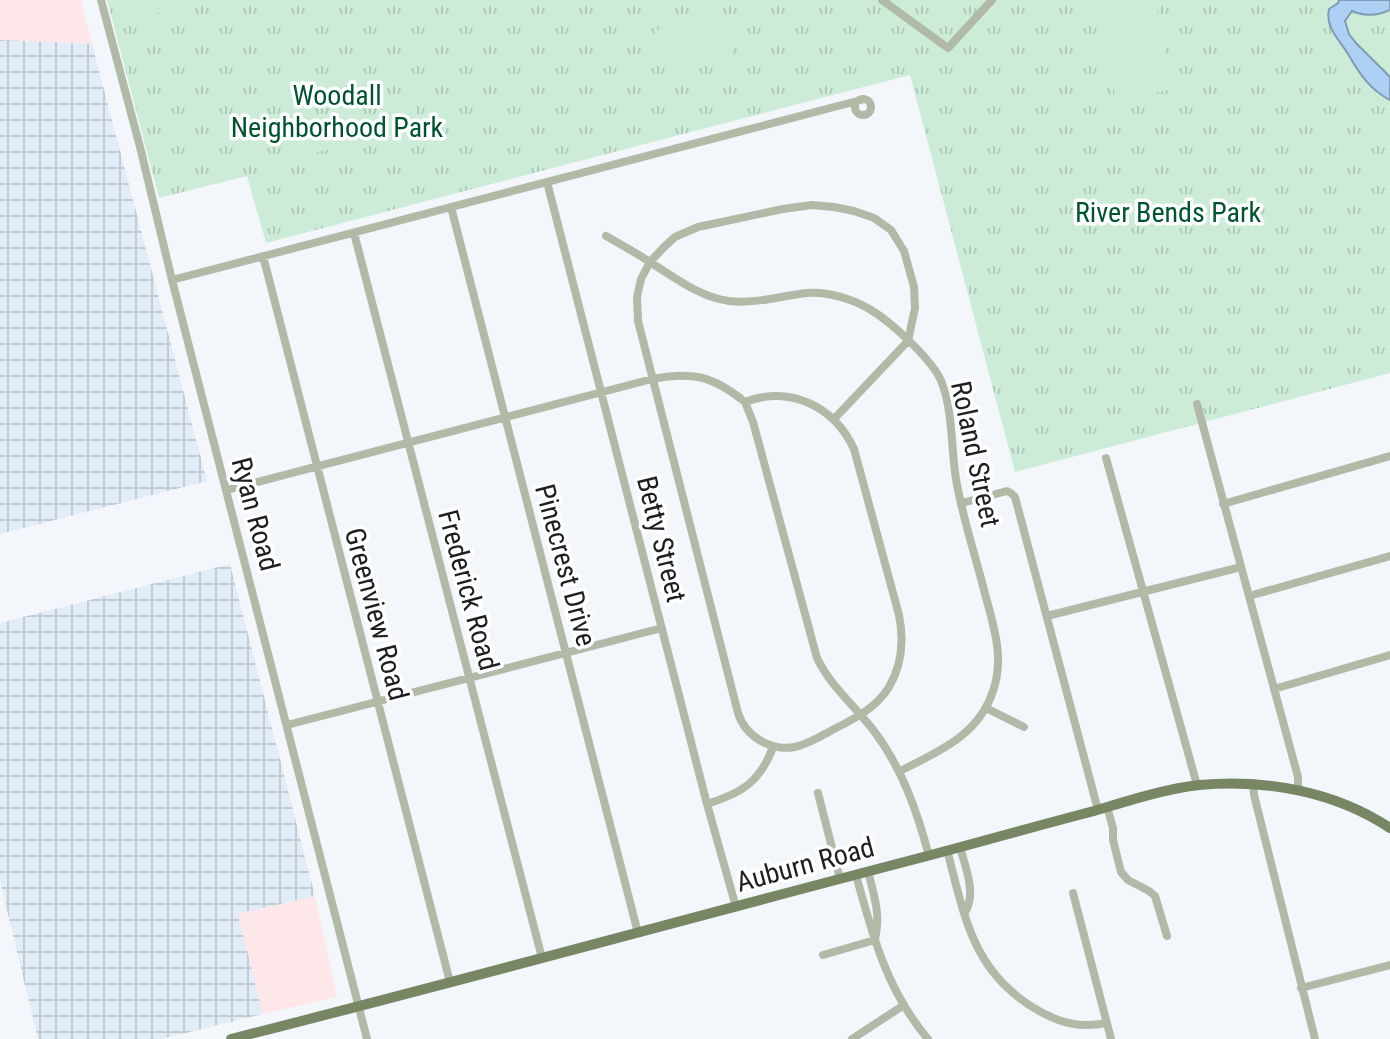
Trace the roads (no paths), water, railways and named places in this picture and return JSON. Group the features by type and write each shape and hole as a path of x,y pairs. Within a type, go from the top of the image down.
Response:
{"main road":[{"name":"Auburn Road","path":"231,1039 1197,785 1253,784 1298,789 1351,808 1390,828"}],"street":[{"name":"Ryan Road","path":"101,0 367,1039"},
{"path":"882,0 948,48 992,0"},
{"path":"172,280 861,100 868,101 871,109 864,115 849,104"},
{"name":"Betty Street","path":"547,182 736,907"},
{"path":"745,402 755,398 788,396 810,403 834,419 850,440 858,460 902,629 900,660 891,683 877,703 804,745 783,749 773,747 748,732 738,713 638,321 637,291 650,262 675,237 698,227 803,206 854,211 885,224 904,251 912,276 914,317 908,341 834,419"},
{"name":"Pinecrest Drive","path":"451,207 638,933"},
{"name":"Frederick Road","path":"354,233 542,958"},
{"name":"Roland Street","path":"606,236 702,293 730,301 763,301 809,293 839,297 872,310 908,341 931,365 941,381 947,403 957,480 998,649 997,677 986,708 973,726 954,742 900,771"},
{"name":"Greenview Road","path":"263,256 450,982"},
{"path":"227,490 652,379 694,375 721,386 745,402 753,422 817,658 833,685 861,714 900,771 929,856"},
{"path":"1197,404 1298,777 1298,789"},
{"path":"1223,504 1390,456"},
{"path":"1106,458 1197,785"},
{"path":"962,503 1007,491 1015,497 1102,808 1113,828 1121,872 1128,880 1155,896 1167,936"},
{"path":"1249,596 1390,556"},
{"path":"1047,616 1241,567"},
{"path":"287,725 662,628"},
{"path":"1274,689 1390,655"},
{"path":"986,708 1024,727"},
{"path":"707,804 744,789 762,769 773,747"},
{"path":"1253,784 1315,1039"},
{"path":"818,793 840,879"},
{"path":"960,847 970,894 965,912"},
{"path":"947,850 969,929 984,961 1008,989 1050,1016 1071,1024 1107,1023"},
{"path":"868,871 878,912 875,940"},
{"path":"856,875 889,978 928,1039"},
{"path":"1073,893 1111,1039"},
{"path":"823,955 875,940"},
{"path":"1301,988 1390,965"},
{"path":"852,1039 904,1005"}],"water":[{"path":"1339,0 1390,0 1390,10 1371,15 1352,11 1345,21 1356,43 1390,77 1390,100 1356,68 1331,28 1329,9"}],"park label":[{"name":"Woodall Neighborhood Park","path":"337,111"},
{"name":"River Bends Park","path":"1168,212"}]}
